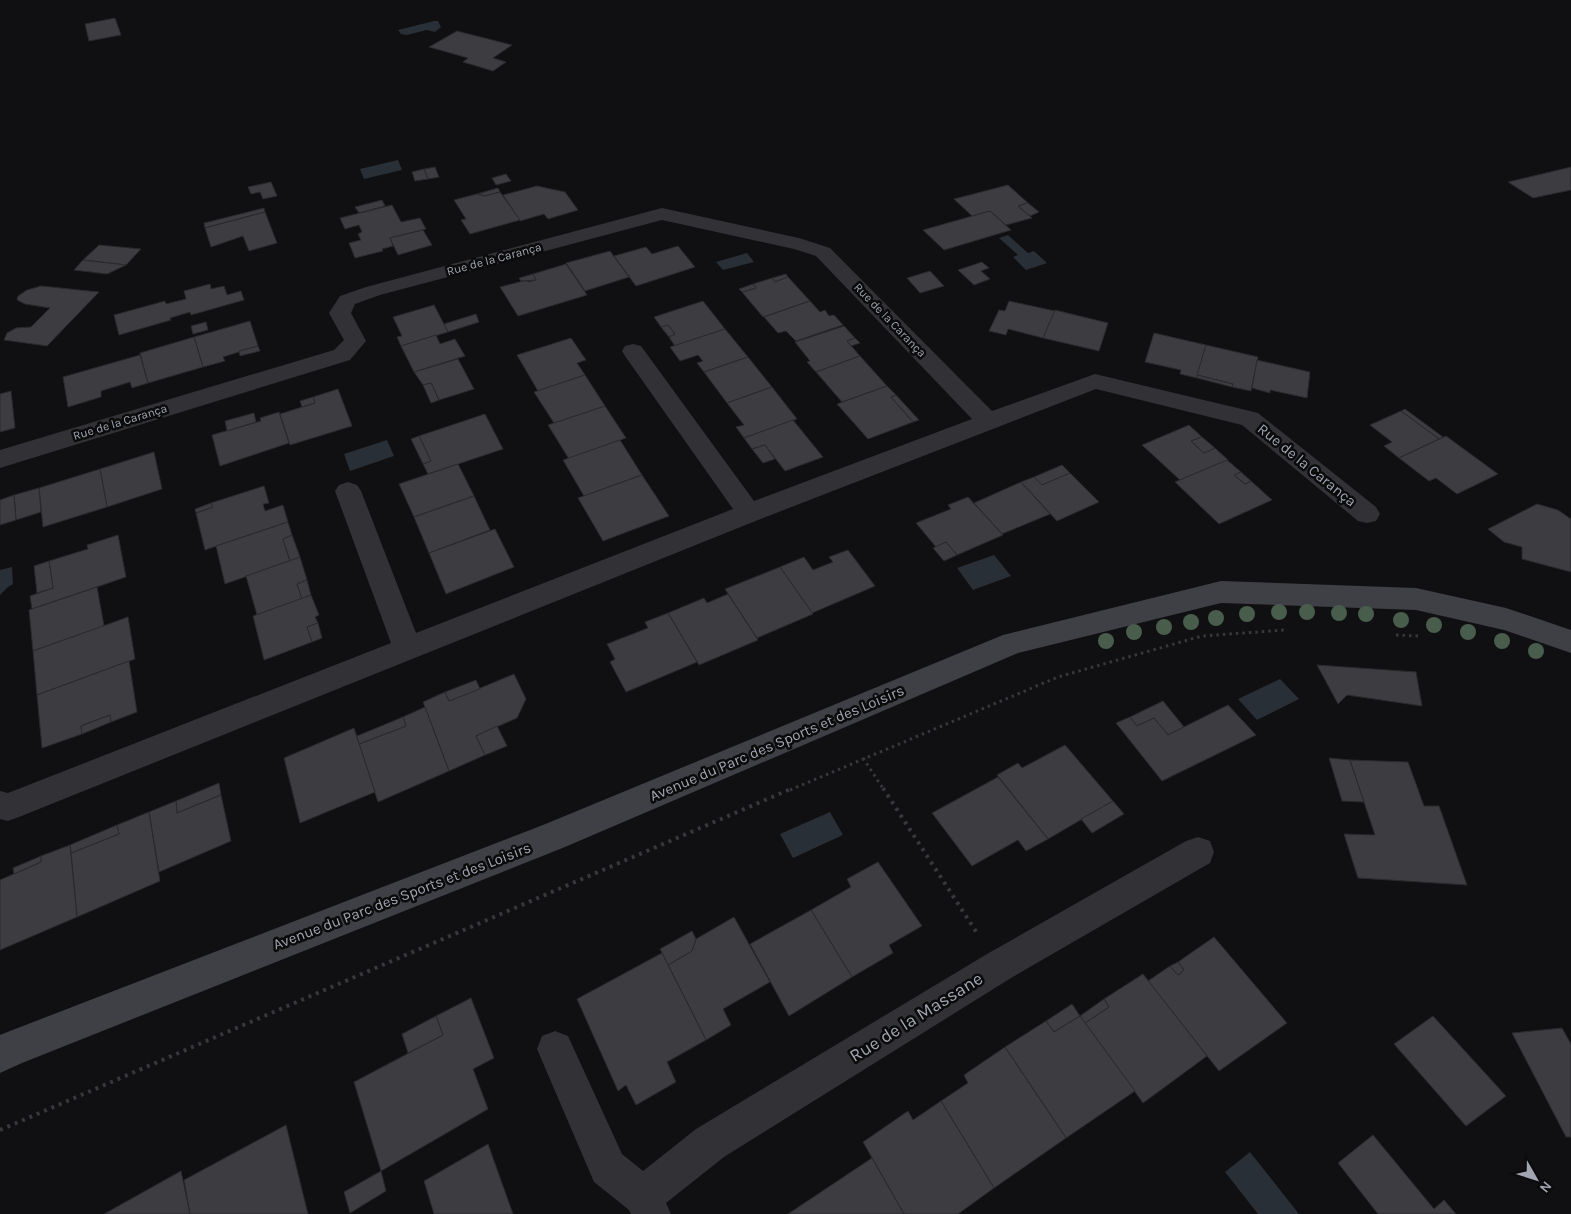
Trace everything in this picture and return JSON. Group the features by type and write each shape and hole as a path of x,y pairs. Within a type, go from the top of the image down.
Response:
{"main road":[{"name":"Avenue du Parc des Sports et des Loisirs","path":"3,1050 554,836 1014,643 1221,592 1416,599 1506,619 1571,642"}],"street":[{"name":"Rue de la Carança","path":"0,459 342,354 355,341 340,313 347,300 373,291 662,214 799,244 823,252 988,421"},
{"path":"633,351 749,513"},
{"name":"Rue de la Carança","path":"0,805 8,807 749,513 1095,381 1250,419 1367,514"},
{"path":"348,491 408,649"},
{"name":"Rue de la Massane","path":"555,1050 608,1168 647,1205 710,1143 999,966 1198,852"}],"path":[{"path":"0,1130 493,919 862,758 1058,677 1202,636 1290,630"},
{"path":"1390,634 1429,637"},
{"path":"862,758 999,966"}],"shaded area":[{"path":"438,21 441,27 435,32 427,30 407,35 401,34 398,30"},
{"path":"398,160 402,170 364,179 360,169"},
{"path":"1008,235 1028,253 1034,251 1047,263 1026,270 1013,257 1018,255 999,238"},
{"path":"747,253 754,262 723,270 716,262"},
{"path":"387,440 394,456 350,471 344,454"},
{"path":"994,555 1011,576 973,590 957,568"},
{"path":"12,567 13,584 0,595 0,570"},
{"path":"1280,679 1299,699 1257,720 1238,699"},
{"path":"830,812 843,835 793,858 780,834"},
{"path":"1250,1152 1299,1214 1258,1214 1225,1172"}],"building":[{"path":"115,18 121,35 89,41 85,24"},
{"path":"457,31 512,45 493,58 506,62 493,71 463,62 468,58 429,47"},
{"path":"435,167 439,177 428,179 424,169"},
{"path":"1571,167 1571,190 1533,198 1508,182"},
{"path":"424,169 428,179 415,181 412,172"},
{"path":"506,174 511,181 496,185 492,178"},
{"path":"271,182 277,196 263,199 260,192 251,194 248,187"},
{"path":"1008,185 1028,203 1018,206 1032,218 1006,225 990,211 972,216 954,199"},
{"path":"537,186 565,192 578,210 548,219 544,214 520,221 503,195"},
{"path":"498,188 500,192 485,196 477,194"},
{"path":"500,192 520,220 470,234 461,220 466,219 454,200 477,194 485,196"},
{"path":"382,200 385,206 359,213 355,207"},
{"path":"1028,203 1039,212 1030,216 1018,206"},
{"path":"392,205 401,222 420,218 426,229 390,238 393,246 382,249 383,251 355,258 349,243 361,240 358,234 362,232 359,225 345,229 340,218"},
{"path":"264,208 265,212 205,228 204,223"},
{"path":"990,211 1011,230 944,250 923,230"},
{"path":"265,212 277,243 249,251 243,236 211,247 205,228"},
{"path":"423,230 432,245 398,255 390,238"},
{"path":"99,245 141,249 126,265 83,260"},
{"path":"678,246 695,267 636,286 614,256 646,247 652,254"},
{"path":"610,251 629,277 585,291 566,263"},
{"path":"83,260 126,265 107,274 74,270"},
{"path":"982,262 989,268 981,271 990,279 974,285 958,270"},
{"path":"566,264 587,295 518,316 500,287 527,280 528,282 536,280 533,274"},
{"path":"930,271 944,286 920,293 907,278"},
{"path":"533,274 536,280 521,281 519,278"},
{"path":"786,274 788,277 775,282 772,278"},
{"path":"788,277 810,301 763,317 742,292 756,288 753,284 772,278 775,282"},
{"path":"210,284 211,289 224,286 227,295 241,291 244,300 191,315 190,312 170,318 171,320 119,335 114,315 165,301 166,304 186,299 184,291"},
{"path":"753,284 756,288 742,292 739,289"},
{"path":"41,286 99,292 47,346 4,340 7,333 16,328 31,327 50,308 25,304 17,300 18,296 27,290"},
{"path":"703,301 725,329 675,346 669,337 675,334 668,325 661,327 654,317"},
{"path":"810,301 820,312 825,310 829,316 834,315 843,325 796,341 786,331 778,333 764,317"},
{"path":"1009,301 1055,311 1043,338 1008,329 1006,335 989,331 999,310 1005,311"},
{"path":"434,305 448,332 401,346 397,337 402,336 393,317"},
{"path":"1055,310 1108,323 1099,351 1043,338"},
{"path":"476,314 479,322 448,332 444,324"},
{"path":"250,321 258,346 223,357 225,361 203,367 194,337"},
{"path":"206,322 208,330 193,334 191,326"},
{"path":"668,325 675,334 669,337 661,327"},
{"path":"844,326 855,338 847,341 860,356 816,372 807,362 810,361 795,342"},
{"path":"725,329 748,357 704,372 697,363 703,361 698,355 680,361 670,347"},
{"path":"1154,333 1206,345 1197,378 1180,374 1181,370 1145,362"},
{"path":"436,335 440,344 455,339 465,356 414,372 401,346"},
{"path":"194,337 203,367 148,383 140,353"},
{"path":"571,338 586,360 577,363 585,375 538,391 517,355"},
{"path":"855,338 860,343 851,346 847,341"},
{"path":"1206,345 1258,357 1251,391 1232,387 1233,384 1197,375"},
{"path":"258,346 260,351 240,356 239,351"},
{"path":"140,355 148,383 132,388 130,382 101,391 101,397 68,407 63,377"},
{"path":"860,356 887,386 842,402 816,372"},
{"path":"748,357 772,387 727,403 704,372"},
{"path":"458,359 474,389 439,400 431,383 423,385 414,372"},
{"path":"1257,360 1310,372 1307,398 1270,390 1270,393 1252,388"},
{"path":"585,375 605,406 554,423 534,392"},
{"path":"1197,375 1233,384 1232,387 1197,378"},
{"path":"431,383 439,400 431,403 423,385"},
{"path":"887,386 896,395 891,397 913,422 868,439 837,404"},
{"path":"772,387 797,419 744,438 736,427 744,425 727,403"},
{"path":"338,389 352,426 290,445 280,414 315,403 313,397"},
{"path":"11,391 15,428 0,432 0,394"},
{"path":"896,395 919,420 913,422 891,397"},
{"path":"313,397 315,403 302,407 300,401"},
{"path":"605,406 626,438 569,459 548,425"},
{"path":"1405,409 1443,437 1439,439 1401,411"},
{"path":"1401,411 1439,439 1399,458 1384,446 1392,442 1370,425"},
{"path":"279,412 289,443 220,466 212,435 261,421 260,418"},
{"path":"254,413 256,422 227,431 225,421"},
{"path":"485,414 503,449 428,474 423,464 431,461 419,436"},
{"path":"793,420 823,457 785,471 765,445 752,449 744,438"},
{"path":"1189,425 1202,437 1191,441 1204,453 1215,448 1228,460 1180,480 1142,445"},
{"path":"419,436 431,461 423,464 411,439"},
{"path":"1446,436 1498,474 1457,494 1436,478 1429,481 1399,458"},
{"path":"1202,437 1215,448 1204,453 1191,441"},
{"path":"620,440 642,475 584,496 563,460"},
{"path":"765,445 775,459 763,463 752,449"},
{"path":"154,452 162,489 107,507 100,469"},
{"path":"1227,460 1241,472 1234,475 1245,484 1251,481 1272,500 1219,524 1175,482"},
{"path":"458,464 474,496 414,517 399,484"},
{"path":"1062,465 1070,473 1042,485 1034,477"},
{"path":"100,469 107,507 43,527 39,488"},
{"path":"1241,472 1251,481 1245,484 1234,475"},
{"path":"1070,473 1099,502 1057,521 1021,482 1034,477 1042,485"},
{"path":"642,475 669,516 603,541 578,498"},
{"path":"1021,482 1050,514 1002,534 974,503"},
{"path":"264,486 269,503 263,504 265,511 283,505 288,522 205,550 196,513 213,507 211,503"},
{"path":"39,488 41,512 16,520 14,495"},
{"path":"14,495 16,520 0,525 0,500"},
{"path":"474,496 490,530 429,553 414,517"},
{"path":"968,497 1003,535 957,555 946,542 936,547 916,523 951,509 948,505"},
{"path":"211,503 213,507 196,513 195,509"},
{"path":"1537,504 1558,510 1571,519 1571,572 1522,559 1522,547 1504,542 1488,529"},
{"path":"288,522 292,535 283,539 290,561 225,584 216,546"},
{"path":"495,529 514,567 446,594 429,553"},
{"path":"118,535 126,577 32,609 30,596 53,588 49,561 88,549 87,545"},
{"path":"292,535 300,557 290,561 283,539"},
{"path":"946,542 957,555 944,561 933,548"},
{"path":"848,550 875,586 812,613 780,567 804,557 813,570 833,562 829,557"},
{"path":"300,557 307,580 297,584 302,599 257,615 246,576"},
{"path":"49,561 53,588 37,593 34,566"},
{"path":"780,567 813,614 757,638 725,589"},
{"path":"307,580 311,595 302,599 297,584"},
{"path":"97,587 104,626 33,651 29,610"},
{"path":"728,594 758,640 699,665 668,613 704,598 707,603"},
{"path":"311,595 319,615 315,617 318,623 307,627 312,642 264,660 253,616"},
{"path":"668,613 697,662 626,692 610,662 615,659 607,644 648,628 645,622"},
{"path":"128,617 135,659 37,695 33,651"},
{"path":"318,623 322,638 312,642 307,627"},
{"path":"129,661 137,712 111,722 110,715 81,726 82,734 42,748 37,695"},
{"path":"1317,665 1416,672 1422,706 1347,695 1338,704"},
{"path":"514,674 526,699 517,718 476,736 485,755 449,771 423,702 445,692 449,701"},
{"path":"476,680 480,689 449,701 445,692"},
{"path":"1163,701 1184,727 1168,735 1154,718 1137,726 1130,717"},
{"path":"1228,705 1256,735 1162,781 1116,723 1130,717 1137,726 1154,718 1168,735"},
{"path":"425,707 449,771 378,802 359,744 406,726 403,717"},
{"path":"110,715 111,722 82,734 81,726"},
{"path":"403,717 406,726 359,744 357,736"},
{"path":"497,726 507,746 485,755 476,736"},
{"path":"354,728 375,792 300,823 284,758"},
{"path":"1065,745 1113,801 1048,839 997,775 1018,763 1022,768"},
{"path":"1329,758 1350,760 1364,802 1342,801"},
{"path":"1350,760 1408,762 1424,806 1439,806 1467,885 1358,878 1344,834 1375,835"},
{"path":"998,777 1048,839 1026,851 1018,840 972,866 932,813"},
{"path":"219,783 221,795 177,813 176,801"},
{"path":"221,795 231,841 159,872 149,812 176,801 177,813"},
{"path":"1113,801 1124,814 1092,833 1081,819"},
{"path":"149,812 160,881 77,917 71,853 119,834 117,825"},
{"path":"117,825 119,834 71,853 70,845"},
{"path":"70,845 77,917 0,950 0,880 41,862 41,856"},
{"path":"41,856 41,862 14,874 13,868"},
{"path":"878,862 922,926 889,945 893,953 852,977 811,910 851,887 847,879"},
{"path":"811,910 852,977 789,1016 750,944"},
{"path":"734,917 770,982 723,1009 731,1025 706,1040 668,965 692,951 696,939"},
{"path":"692,931 696,939 692,951 668,965 660,949"},
{"path":"1214,937 1287,1023 1219,1071 1148,981 1170,966 1178,975 1184,970 1178,962"},
{"path":"662,953 706,1040 667,1062 676,1082 636,1105 626,1085 618,1091 577,999"},
{"path":"1178,962 1184,970 1178,975 1170,966"},
{"path":"1143,974 1207,1056 1143,1103 1085,1023 1109,1007 1104,999"},
{"path":"471,998 494,1058 473,1069 488,1109 381,1171 354,1082 443,1035 436,1016"},
{"path":"1104,999 1109,1007 1085,1023 1080,1016"},
{"path":"1072,1004 1080,1016 1054,1032 1046,1021"},
{"path":"436,1016 443,1035 408,1053 402,1034"},
{"path":"1080,1016 1135,1091 1066,1138 1005,1047 1046,1021 1054,1032"},
{"path":"1433,1016 1506,1096 1466,1126 1394,1044"},
{"path":"1562,1028 1571,1044 1571,1137 1566,1137 1512,1033"},
{"path":"1005,1047 1066,1138 994,1188 941,1101 968,1083 964,1075"},
{"path":"941,1101 994,1188 958,1214 904,1214 863,1142 908,1111 913,1120"},
{"path":"286,1125 308,1214 190,1214 184,1180"},
{"path":"1373,1135 1434,1209 1444,1200 1456,1214 1378,1214 1338,1163"},
{"path":"488,1144 513,1214 434,1214 424,1181"},
{"path":"872,1158 904,1214 788,1214"},
{"path":"181,1171 190,1214 104,1214"},
{"path":"381,1171 386,1191 350,1213 344,1192"}]}
